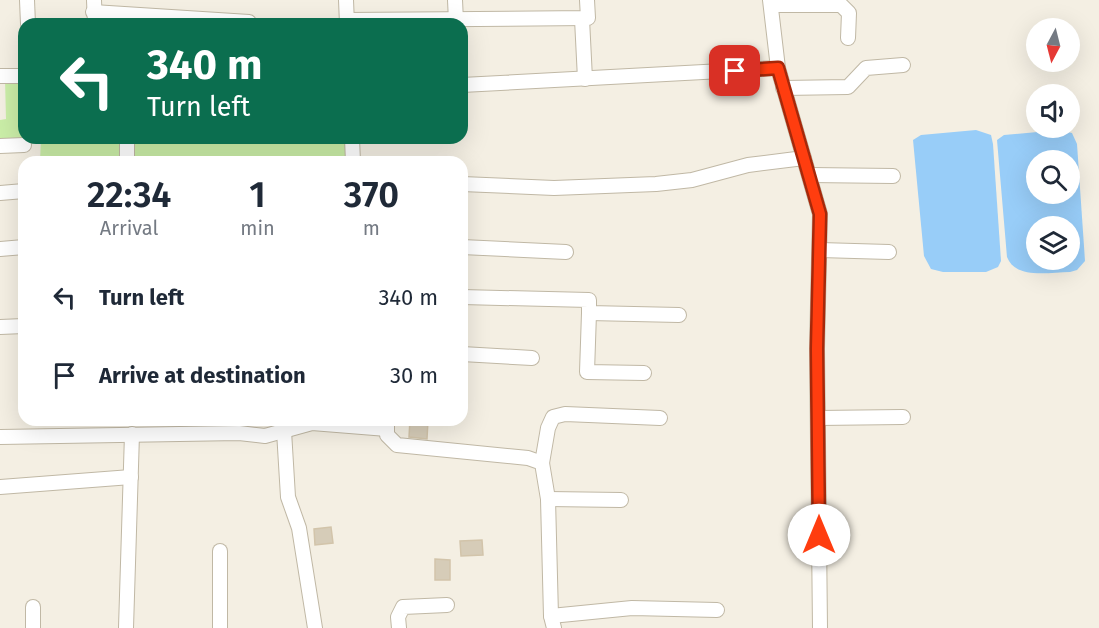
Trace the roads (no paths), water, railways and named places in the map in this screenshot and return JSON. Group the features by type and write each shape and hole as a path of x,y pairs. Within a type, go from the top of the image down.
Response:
{"street":[{"path":"27,0 28,18"},
{"path":"346,0 347,18"},
{"path":"455,0 456,18"},
{"path":"468,21 588,18 587,0"},
{"path":"820,628 817,349 820,214 778,68 770,2 842,5 849,13 849,38"},
{"path":"94,12 187,18"},
{"path":"582,19 585,79"},
{"path":"783,88 848,87 866,68 903,64"},
{"path":"468,85 778,68"},
{"path":"0,76 18,75"},
{"path":"0,146 24,145"},
{"path":"468,184 555,188 656,184 692,180 748,165 804,158"},
{"path":"810,175 893,176"},
{"path":"0,193 18,192"},
{"path":"468,247 566,252"},
{"path":"0,249 18,248"},
{"path":"820,250 889,252"},
{"path":"468,297 589,300 587,372 644,373"},
{"path":"589,313 679,315"},
{"path":"0,327 18,327"},
{"path":"468,354 532,358"},
{"path":"660,418 558,415 553,417 548,428 542,463 548,499 552,622 632,608 717,610"},
{"path":"818,418 903,417"},
{"path":"0,437 239,433 265,436 297,426"},
{"path":"387,426 389,440 401,446 528,458 542,463"},
{"path":"284,431 288,497 303,548 315,628"},
{"path":"126,628 132,434"},
{"path":"0,487 131,477"},
{"path":"548,499 621,500"},
{"path":"220,551 220,628"},
{"path":"399,628 398,617 404,607 447,604"},
{"path":"33,607 33,628"}],"water":[{"path":"976,130 991,135 993,144 1001,261 998,267 986,272 943,272 931,269 924,256 913,140 921,135"},
{"path":"1026,133 1026,138 1074,138 1077,150 1026,150 1026,204 1080,204 1080,188 1085,261 1080,267 1080,216 1026,216 1026,270 1077,270 1034,273 1025,272 1011,264 1007,257 997,140 1004,135"}]}
